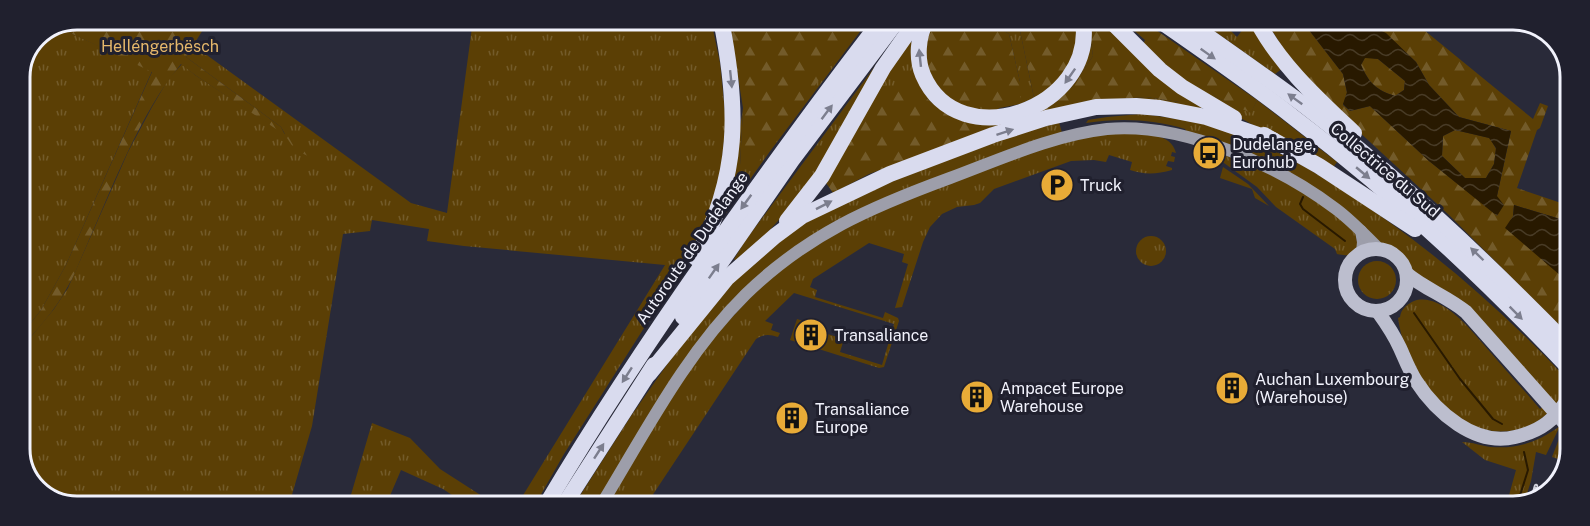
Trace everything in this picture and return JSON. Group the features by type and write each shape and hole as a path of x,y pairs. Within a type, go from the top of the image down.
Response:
{"highway":[{"path":"659,326 707,237 725,188 733,139 732,88 723,30"},
{"name":"Autoroute de Dudelange","path":"552,496 659,326 809,116 874,30"},
{"name":"Autoroute de Dudelange","path":"570,496 688,309 792,160 890,30"},
{"path":"775,236 822,176 883,68 910,30"},
{"path":"923,30 919,45 919,56 922,71 935,95 945,104 960,111 975,116 992,117 1012,115 1028,110 1059,90 1080,61 1085,30"},
{"path":"1120,30 1160,70 1204,102 1319,166 1458,258"},
{"name":"Collectrice du Sud","path":"1173,30 1293,117 1403,207 1560,359"},
{"name":"Collectrice du Sud","path":"1199,30 1305,106 1405,189 1464,241 1560,337"},
{"path":"1262,30 1301,82 1405,189"},
{"path":"649,374 727,278 802,216 890,174 993,135 1046,118 1096,107 1136,106 1181,111 1234,125 1273,140"}],"main road":[{"path":"606,496 669,393 703,343 745,295 787,259 835,227 867,211 905,194 1042,144 1075,134 1108,129 1148,130 1186,137 1224,149 1274,170 1304,187 1335,208 1379,249"},
{"path":"1361,231 1362,252"},
{"path":"1399,346 1394,318 1400,300 1408,284 1404,264 1389,251 1379,249 1362,252 1349,263 1345,283 1347,292 1352,301 1368,311 1378,312 1391,308 1400,300 1423,292 1437,293"},
{"path":"1407,274 1466,312 1560,418"},
{"path":"1378,312 1427,396 1442,412 1475,434 1492,438 1510,438 1526,434 1554,418 1560,410"}],"green space":[{"name":"Helléngerbësch","path":"203,30 186,57 281,127 285,135 181,64 166,84 140,128 70,283 30,338 30,324 41,310 66,265 152,72 67,31"},
{"path":"472,30 713,30 720,63 726,122 719,188 710,217 689,257 564,454 540,496 523,496 665,265 427,241 429,229 372,220 370,231 343,234 312,426 292,496 77,496 51,488 36,473 30,452 30,338 68,288 128,152 169,78 182,64 285,134 281,127 186,57 193,45 411,203 447,213"},
{"path":"731,30 856,30 759,161 740,166 743,108"},
{"path":"855,30 861,30 721,220 734,169 743,108 740,165"},
{"path":"928,30 1003,30 1009,34 1020,82 1020,104 989,110 968,107 947,96 930,77 924,44"},
{"path":"1003,30 1020,30 1034,98 1020,104 1020,82 1009,34"},
{"path":"1020,30 1077,30 1076,51 1066,71 1050,89 1034,98"},
{"path":"1088,30 1093,56 1072,87 1042,109 1082,102 1146,97 1179,102 1108,30 1112,30 1163,79 1204,108 1029,115"},
{"path":"1089,30 1108,30 1180,97 1179,102 1146,97 1082,102 1044,112 1041,109 1072,87 1093,56"},
{"path":"1133,30 1156,30 1257,100 1251,113 1216,97 1205,84 1190,88 1142,47 1145,40"},
{"path":"1213,30 1230,30 1237,37 1242,30 1256,30 1283,68 1275,74"},
{"path":"1272,30 1309,30 1343,74 1347,93 1343,105 1350,111 1370,106 1429,161 1497,215 1497,196 1511,131 1459,117 1429,85 1416,62 1386,34 1378,30 1424,30 1533,119 1540,103 1548,106 1540,128 1537,130 1517,188 1560,203 1560,219 1514,205 1513,216 1560,274 1560,326 1449,215 1330,105 1291,61"},
{"path":"67,31 152,71 66,265 41,310 30,324 30,77 38,51 51,38"},
{"path":"896,38 915,43 1016,122 984,132 988,123 949,116 926,98 806,190 767,233 736,261 734,259 745,241"},
{"path":"1365,57 1378,59 1405,81 1404,90 1395,96 1374,85 1361,65"},
{"path":"1205,83 1216,97 1251,112 1257,100 1337,162 1332,169 1190,88"},
{"path":"882,84 926,98 949,116 988,123 990,126 984,132 869,174 833,193 826,183"},
{"path":"1141,114 1191,121 1240,134 1295,161 1344,191 1403,232 1459,276 1512,324 1560,372 1560,399 1546,415 1535,423 1511,431 1486,430 1461,420 1438,401 1428,389 1405,347 1398,318 1405,307 1414,301 1429,300 1445,307 1460,318 1540,409 1551,400 1470,309 1412,272 1399,254 1384,246 1338,204 1187,132 1185,129 1136,120 1086,123 1088,120"},
{"path":"1059,122 1062,133 903,190 741,292 601,496 580,496 631,416 721,293 786,235 822,212 907,175 1000,140"},
{"path":"1455,130 1490,138 1496,149 1494,164 1486,178 1465,178 1442,156 1443,136"},
{"path":"1131,133 1164,138 1173,146 1176,153 1172,152 1171,156 1175,157 1174,162 1168,161 1166,166 1172,170 1151,173 1135,172 1130,170 1132,162 1109,155 1106,162 1071,161 994,189 980,203 957,207 942,214 930,227 923,242 902,307 895,308 908,264 902,262 904,254 869,243 813,279 810,287 817,290 815,297 883,318 885,312 898,318 884,367 879,368 790,340 797,319 825,328 824,333 844,339 840,352 882,365 894,324 794,293 765,321 773,324 771,330 780,333 778,337 767,335 756,339 652,496 612,496 706,345 764,283 812,246 869,214 1044,147 1077,138"},
{"path":"285,135 301,138 332,167 295,150"},
{"path":"1222,155 1266,173 1321,204 1356,234 1358,250 1348,255 1337,254 1335,249 1276,207 1257,187 1224,163 1220,159"},
{"path":"1223,167 1248,184 1269,206 1255,198 1252,189 1220,178"},
{"path":"1151,236 1161,241 1166,251 1161,261 1151,266 1141,261 1136,251 1141,241"},
{"path":"1377,261 1390,267 1396,280 1390,293 1377,299 1364,293 1358,280 1364,267"},
{"path":"372,423 410,438 440,469 482,496 454,496 401,470 390,496 351,496"},
{"path":"1560,426 1546,455 1536,452 1527,494 1519,496 1509,496 1516,470 1485,460 1462,442 1501,447 1519,445 1544,436"},
{"path":"1560,437 1558,459 1552,457"}],"water":[{"path":"1309,30 1380,30 1386,33 1416,62 1429,85 1459,117 1511,131 1497,196 1504,205 1497,216 1429,161 1370,106 1350,111 1343,104 1347,92 1343,74","holes":["1365,58 1378,59 1405,81 1404,90 1395,96 1374,85 1361,65","1455,130 1489,138 1496,148 1494,164 1486,178 1465,178 1442,156 1443,136"]},
{"path":"1514,205 1560,219 1560,275 1505,228 1513,216"}],"waterway":[{"path":"1303,197 1300,204 1303,209 1345,241"},
{"path":"1414,313 1460,379 1493,419 1502,424"},
{"path":"1520,496 1528,470 1524,452"}],"railway":[{"path":"1535,491 1536,486"}],"place":[{"name":"Dudelange, Eurohub","path":"1209,153"},
{"name":"Truck","path":"1057,185"},
{"name":"Transaliance","path":"811,335"},
{"name":"Auchan Luxembourg (Warehouse)","path":"1232,388"},
{"name":"Ampacet Europe Warehouse","path":"977,397"},
{"name":"Transaliance Europe","path":"792,418"}]}
